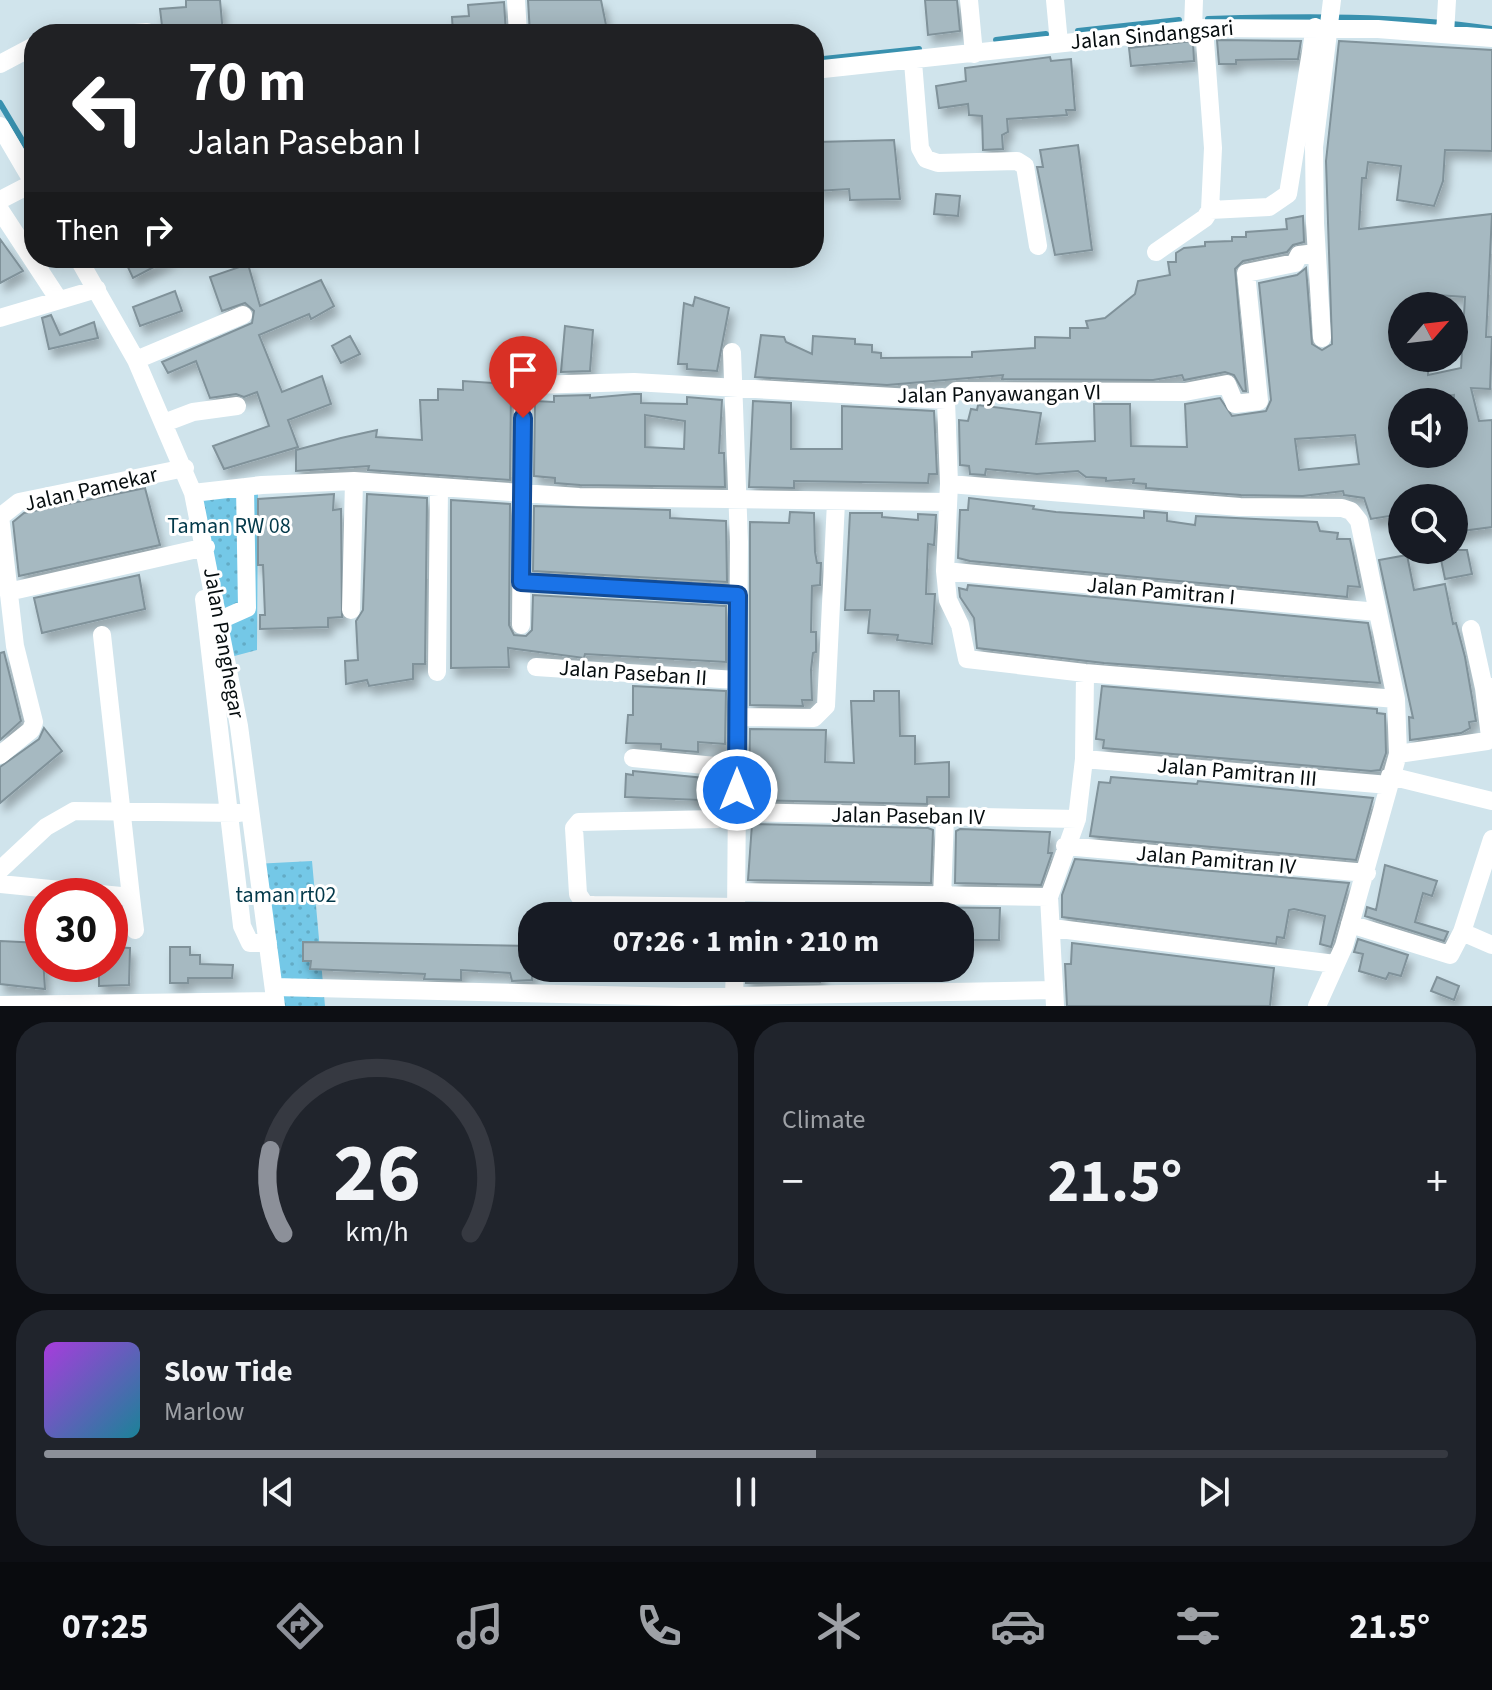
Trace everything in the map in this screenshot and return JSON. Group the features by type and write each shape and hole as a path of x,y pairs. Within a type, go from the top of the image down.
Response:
{"street":[{"path":"516,0 517,24"},
{"path":"969,0 974,54"},
{"path":"1055,0 1059,43"},
{"path":"1156,252 1205,218 1210,210 1213,148 1194,0"},
{"path":"1210,210 1269,207 1288,194 1328,17"},
{"path":"1322,338 1316,253 1314,147 1328,17"},
{"name":"Jalan Sindangsari","path":"824,69 1328,17 1446,19 1492,38"},
{"path":"0,64 24,51"},
{"path":"913,62 920,148 926,159 938,163 1017,161 1025,166 1038,246"},
{"path":"0,126 24,167"},
{"path":"0,200 24,189"},
{"path":"0,210 24,247"},
{"name":"Jalan Panyawangan VI","path":"521,625 523,393 532,385 634,382 946,400 956,391 1185,392 1227,384 1235,404 1254,403 1260,397 1246,273 1290,265 1299,255 1316,253"},
{"path":"38,268 59,300"},
{"name":"Jalan Panghegar","path":"84,268 136,360 185,468 193,493 220,620 275,998"},
{"path":"0,318 97,289"},
{"path":"136,360 243,315"},
{"path":"732,352 738,501 738,595 732,680 738,717 737,902"},
{"path":"946,400 948,493 945,571 948,600 960,625 967,659 1085,673 1396,699"},
{"path":"164,423 193,412 237,406"},
{"name":"Jalan Pamekar","path":"0,516 19,502 185,468"},
{"path":"193,493 354,481 738,501 836,502 948,493 1240,507 1342,508 1351,511 1359,521 1396,699 1398,754 1367,873 1317,1006"},
{"path":"351,610 354,481"},
{"path":"220,620 247,608 245,487"},
{"path":"437,672 439,487"},
{"path":"738,717 814,718 826,706 836,502"},
{"path":"0,516 8,592 7,652 34,722 31,730 0,755"},
{"path":"8,592 206,547"},
{"name":"Jalan Pamitran I","path":"945,571 1377,612"},
{"path":"521,582 738,595"},
{"path":"204,599 246,940 268,943"},
{"path":"1398,754 1487,741 1490,737 1488,687 1471,629"},
{"path":"102,635 135,930"},
{"name":"Jalan Paseban II","path":"536,667 732,680"},
{"path":"0,1005 331,997 684,1001 734,995 778,1000 1054,998 1049,897 1077,819 1084,759 1085,673"},
{"path":"633,758 736,768"},
{"name":"Jalan Pamitran III","path":"1084,759 1390,781 1492,801"},
{"path":"0,870 46,827 74,811 250,814"},
{"name":"Jalan Paseban IV","path":"738,812 1077,819"},
{"path":"942,898 945,817"},
{"path":"583,902 578,894 574,828 579,822 717,819"},
{"path":"1350,924 1444,956 1450,955 1460,938 1492,839"},
{"name":"Jalan Pamitran IV","path":"1065,846 1367,873"},
{"path":"0,884 131,897"},
{"path":"825,902 1049,897"},
{"path":"1052,928 1335,964"},
{"path":"1460,938 1492,945"},
{"path":"734,982 734,995"}],"green space":[{"name":"Taman RW 08","path":"258,492 257,650 227,658 194,497"},
{"name":"taman rt02","path":"312,861 325,1006 272,1006 252,864"}],"building":[{"path":"186,0 220,0 222,24 162,24 160,9 186,7"},
{"path":"528,0 601,0 606,24 529,24"},
{"path":"925,0 957,0 960,31 928,35"},
{"path":"504,2 505,24 452,24 452,17 469,16 468,5"},
{"path":"1217,40 1301,41 1298,59 1236,60 1236,64 1219,64"},
{"path":"1193,41 1194,61 1131,66 1129,48"},
{"path":"1339,41 1492,50 1492,151 1445,150 1443,181 1434,206 1397,200 1401,166 1368,162 1366,178 1362,178 1359,229 1492,214 1486,337 1492,337 1490,389 1471,388 1479,421 1492,420 1492,527 1468,530 1468,484 1388,484 1388,516 1371,519 1364,498 1344,495 1343,491 1303,496 1241,495 1146,488 1146,484 1133,483 1134,479 1106,481 1106,478 1086,477 1078,471 1037,474 986,469 985,475 970,474 969,466 960,465 959,420 968,421 971,409 977,410 978,405 1041,413 1036,444 1095,441 1094,404 1130,404 1131,446 1187,447 1185,404 1220,398 1232,416 1266,411 1271,400 1259,283 1297,275 1306,268 1312,344 1322,350 1332,344 1326,161","holes":["1355,435 1359,464 1299,470 1295,439"]},
{"path":"1050,57 1051,61 1071,59 1075,110 1066,110 1067,115 1007,119 1008,132 1002,135 1003,149 983,150 982,116 969,115 968,104 939,108 936,86 966,81 965,68"},
{"path":"894,140 900,199 850,200 849,189 824,191 824,142"},
{"path":"1078,145 1092,250 1055,255 1037,167 1043,167 1040,150"},
{"path":"936,194 960,196 958,216 934,214"},
{"path":"1303,216 1304,242 1293,245 1287,252 1243,261 1235,269 1246,391 1234,375 1225,372 1184,380 1182,375 1153,380 1002,379 1003,375 887,385 755,377 761,335 784,337 786,342 812,354 813,336 855,339 855,344 872,345 872,352 881,353 881,358 972,357 972,352 1035,348 1035,337 1070,338 1070,328 1088,328 1086,321 1105,318 1135,294 1138,281 1170,275 1168,262 1176,262 1176,253 1184,248 1205,246 1205,242 1232,241 1232,237 1246,237 1246,232 1287,229 1286,219"},
{"path":"0,239 23,271 0,283"},
{"path":"128,268 152,268 133,278"},
{"path":"236,268 249,268 260,306 321,280 334,306 311,319 309,314 259,335 282,392 322,376 331,404 288,420 298,447 224,469 213,446 269,426 257,392 244,397 236,394 210,398 196,361 168,373 162,362 252,323 254,311 245,303 222,311 210,277"},
{"path":"175,291 182,311 140,326 133,307"},
{"path":"695,297 729,308 717,371 687,369 687,364 678,364 684,303 693,306"},
{"path":"51,315 60,335 94,322 98,338 49,349 42,318"},
{"path":"565,326 593,330 590,371 561,372"},
{"path":"350,336 360,354 341,363 332,346"},
{"path":"517,354 532,357 528,374 511,392 510,480 368,470 369,466 296,471 296,450 341,438 377,430 376,437 422,440 420,400 438,400 438,389 463,390 463,381 509,384"},
{"path":"641,394 641,403 687,404 687,397 722,400 719,453 724,453 725,487 580,485 555,483 555,478 534,476 535,401 554,402 554,396 590,395 590,398","holes":["645,415 685,421 684,449 645,447"]},
{"path":"753,401 791,403 791,449 842,449 842,406 934,411 937,474 929,474 928,483 794,481 794,488 749,487"},
{"path":"145,488 160,545 19,576 13,522 24,513"},
{"path":"334,494 333,510 341,509 342,617 328,618 328,627 260,629 260,615 265,615 263,565 258,565 258,499"},
{"path":"367,494 427,498 425,664 413,664 413,679 369,686 367,680 346,684 345,661 358,660 356,621 363,610"},
{"path":"969,498 1034,506 1033,509 1056,512 1144,518 1144,511 1167,513 1167,521 1195,525 1196,516 1317,522 1320,531 1338,533 1337,539 1350,539 1360,587 1348,586 1347,597 970,561 958,558 960,510 968,510"},
{"path":"451,500 510,504 509,625 514,635 526,636 532,630 533,595 726,606 726,662 585,654 584,658 508,648 509,667 451,668"},
{"path":"534,506 670,510 670,518 726,521 727,582 533,571"},
{"path":"790,512 814,513 815,552 817,563 821,563 820,585 812,586 811,632 816,632 816,652 813,653 811,670 812,700 802,700 803,706 750,705 750,522 789,523"},
{"path":"850,513 882,513 882,517 918,520 918,514 936,515 934,545 928,544 926,594 935,594 932,644 897,640 898,635 868,633 870,610 845,610"},
{"path":"1468,555 1472,574 1445,579 1442,564 1468,564"},
{"path":"1388,558 1388,564 1409,564 1414,590 1445,584 1453,624 1456,623 1465,657 1476,721 1469,722 1470,728 1461,733 1410,740 1409,717 1413,718 1379,560"},
{"path":"139,575 145,609 42,633 34,598"},
{"path":"968,585 1368,623 1380,683 1104,663 977,648 974,618 960,597 959,588 967,590"},
{"path":"4,652 21,721 0,740 0,653"},
{"path":"633,686 726,691 725,744 698,742 698,752 661,749 661,744 626,743 628,715 633,715"},
{"path":"1102,686 1377,709 1377,713 1385,714 1386,753 1380,770 1371,771 1103,748 1104,740 1096,739"},
{"path":"874,691 899,691 900,736 915,736 915,764 949,762 949,797 927,797 927,804 749,800 750,729 826,730 825,762 854,763 851,701 874,701"},
{"path":"44,728 62,751 0,803 0,767 39,739"},
{"path":"633,771 725,780 725,801 625,797 626,774 633,775"},
{"path":"1111,777 1197,784 1198,781 1373,798 1356,860 1090,836 1099,782 1110,783"},
{"path":"752,824 928,828 933,830 931,883 748,880"},
{"path":"956,831 1050,832 1048,853 1052,853 1041,885 955,883"},
{"path":"1075,859 1349,883 1331,947 1320,944 1325,916 1294,909 1289,910 1284,938 1277,937 1276,944 1062,917 1062,895"},
{"path":"1385,865 1437,881 1432,896 1423,893 1415,922 1448,932 1444,941 1365,916 1367,907 1376,910"},
{"path":"974,908 1000,908 999,940 974,940"},
{"path":"1358,939 1408,955 1401,976 1389,973 1386,979 1359,971 1363,954 1354,952"},
{"path":"0,941 24,942 24,982 45,982 45,989 0,984"},
{"path":"303,942 518,946 518,981 512,981 510,973 461,970 461,980 424,979 425,974 310,969 311,961 303,961"},
{"path":"1072,943 1274,968 1270,1006 1067,1006 1065,964 1071,964"},
{"path":"170,947 190,947 190,955 200,955 200,964 233,965 232,978 188,978 188,983 170,983"},
{"path":"130,948 129,985 99,986 99,982 128,982"},
{"path":"1437,977 1459,986 1454,1000 1431,991"}],"waterway":[{"path":"1208,19 1350,18 1421,21 1492,29"},
{"path":"1078,31 1179,20"},
{"path":"996,40 1046,34"},
{"path":"824,59 919,49"},
{"path":"0,103 24,143"}],"route":[{"path":"523,418 521,582 738,595 737,790"}]}
